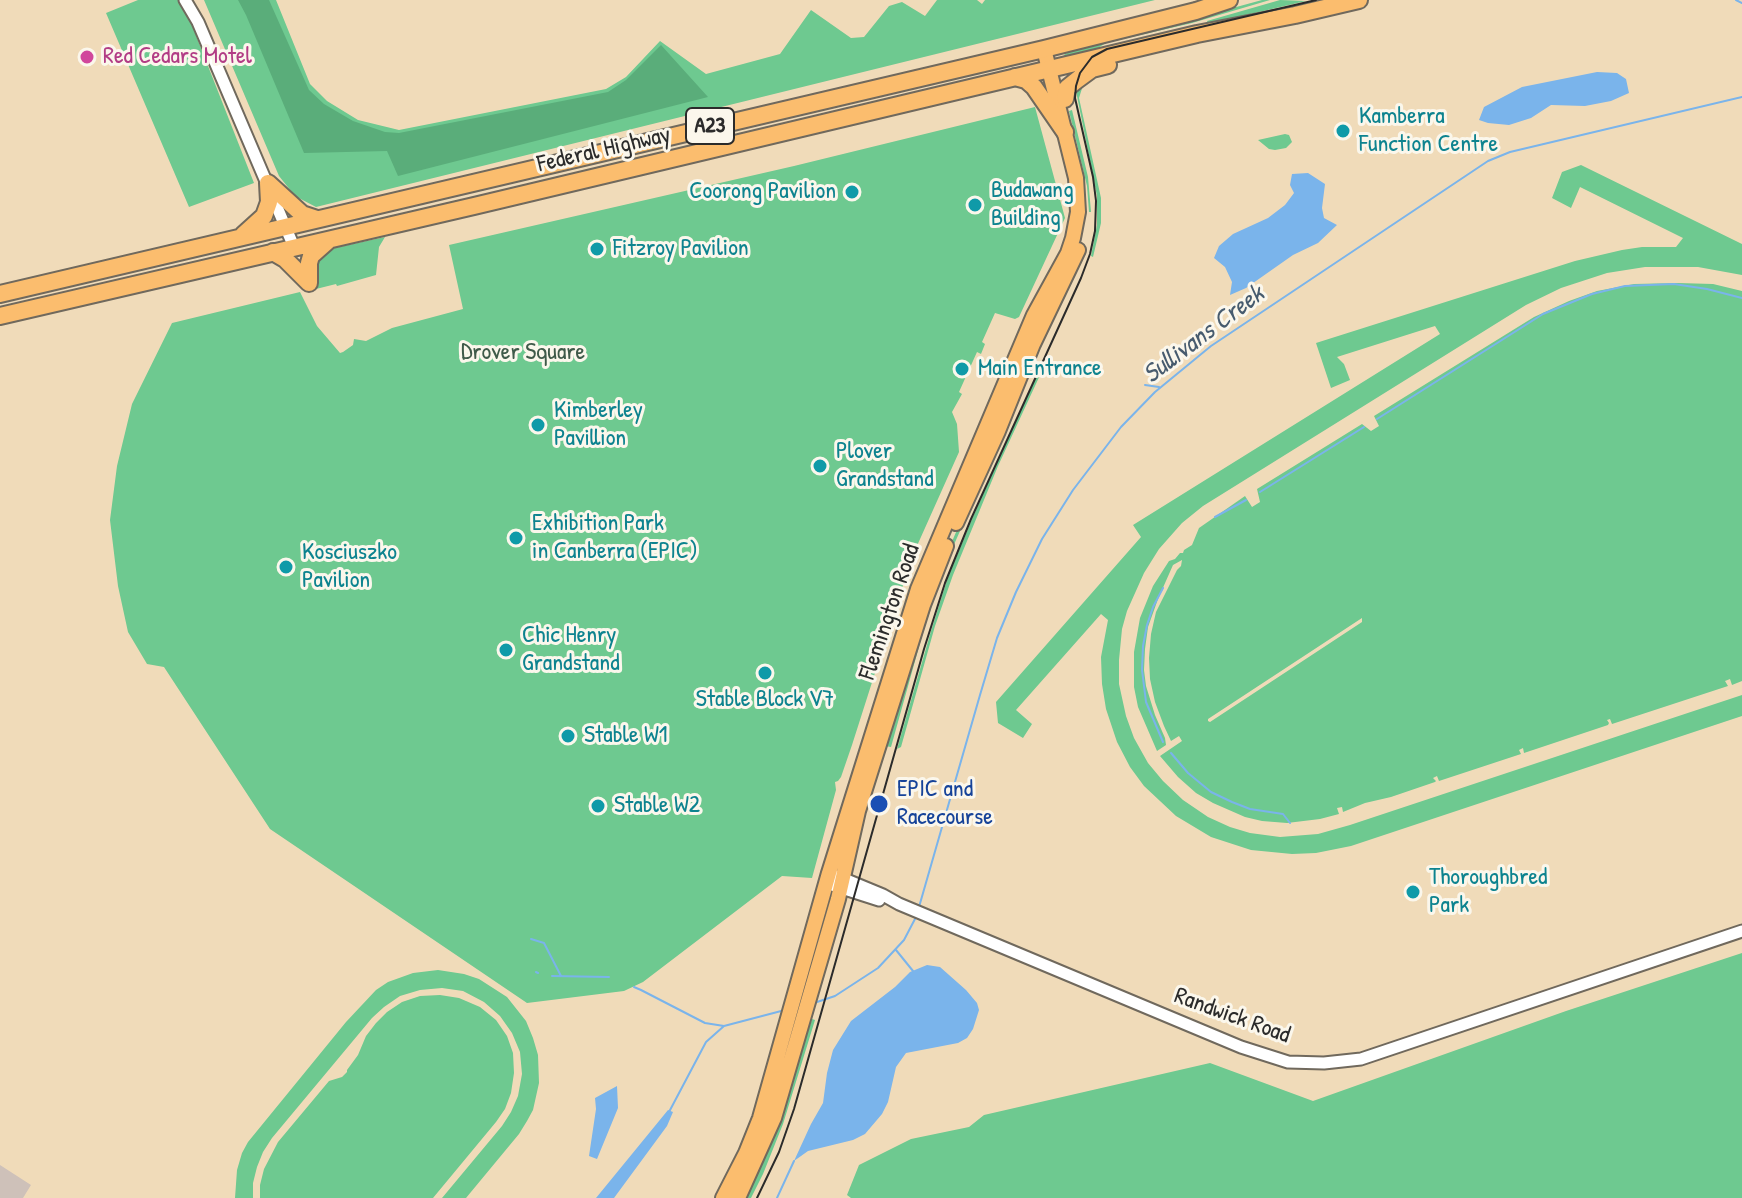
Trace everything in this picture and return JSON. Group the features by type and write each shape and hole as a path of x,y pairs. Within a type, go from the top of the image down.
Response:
{"highway":[{"name":"Federal Highway","path":"3,293 1048,48 1229,0"},
{"name":"Federal Highway","path":"5,315 1180,38 1359,0"},
{"path":"1065,99 1067,88 1092,69 1160,52 1180,38"},
{"path":"1015,77 1026,80 1034,87 1065,132"},
{"path":"268,183 302,214 317,219"},
{"path":"240,237 264,216 269,202 268,183"},
{"path":"273,252 285,259 309,283 311,256 330,239"},
{"path":"3,293 5,315"}],"main road":[{"name":"Flemington Road","path":"723,1198 760,1118 796,993 835,880 893,687 918,589 1034,315 1073,238 1078,203 1076,178 1048,48"},
{"name":"Flemington Road","path":"893,687 953,529 998,431 1033,344 1074,263 1082,239 1083,180 1065,99 1053,69"},
{"name":"Flemington Road","path":"738,1198 774,1118 805,1018 835,880"}],"street":[{"path":"185,0 198,22 294,247"},
{"path":"193,0 198,22"},
{"name":"Randwick Road","path":"835,880 1241,1047 1279,1060 1324,1063 1361,1059 1742,931"}],"shaded area":[{"path":"0,1165 31,1185 23,1198 0,1198"}],"green space":[{"path":"138,0 179,0 186,10 254,183 189,207 106,13"},
{"path":"204,0 276,0 310,84 327,101 358,120 399,130 606,89 626,77 660,41 706,74 780,54 811,10 851,38 864,37 889,6 902,2 925,16 937,0 977,0 982,4 985,0 1155,0 316,207 295,196 279,176"},
{"path":"238,0 269,0 309,90 324,104 353,121 385,132 399,133 608,92 626,80 661,45 708,97 398,176 387,151 304,153"},
{"path":"1270,0 1192,23 1106,43 1088,54 1059,61 1065,54 1077,49 1214,10"},
{"path":"1280,0 1306,1 1208,24 1207,21"},
{"path":"1084,82 1079,98 1101,198 1101,223 1093,257 1097,196 1076,91"},
{"name":"Exhibition Park in Canberra (EPIC)","path":"1035,107 1065,218 1019,317 1015,319 995,313 982,342 985,344 981,354 977,352 959,392 962,394 952,412 957,424 959,452 912,557 852,745 841,777 835,782 836,790 812,878 782,876 643,982 624,991 527,1003 270,829 164,667 147,664 128,632 118,586 110,520 117,466 132,404 172,323 300,292 317,326 340,353 353,345 354,339 366,341 392,328 463,309 449,245"},
{"path":"1072,110 1088,177 1091,212 1069,111"},
{"path":"1285,134 1292,142 1286,148 1269,149 1258,140"},
{"path":"1581,165 1742,244 1742,275 1698,267 1645,267 1607,273 1561,288 1526,305 1203,506 1182,523 1159,549 1127,611 1119,660 1119,684 1126,716 1148,763 1183,800 1230,827 1280,837 1318,834 1350,825 1742,695 1742,716 1351,846 1292,854 1251,850 1211,837 1176,816 1144,786 1117,742 1106,709 1101,657 1108,620 1101,614 1016,710 1032,724 1023,738 998,723 996,702 1141,537 1133,525 1440,334 1435,326 1337,357 1344,364 1350,380 1331,388 1316,343 1575,261 1642,247 1676,247 1683,238 1580,187 1571,208 1552,198 1562,172"},
{"path":"385,237 379,247 376,275 316,289 316,260 330,249"},
{"path":"1634,284 1713,284 1742,291 1742,681 1732,685 1730,679 1725,681 1728,686 1612,724 1610,719 1607,720 1608,725 1524,753 1523,748 1519,750 1521,754 1439,781 1437,776 1433,778 1435,782 1343,812 1342,807 1337,808 1339,814 1320,819 1287,823 1245,817 1196,793 1178,777 1160,756 1182,741 1179,736 1171,741 1164,726 1155,702 1149,658 1156,612 1182,560 1173,565 1158,599 1148,627 1145,649 1146,686 1166,745 1157,751 1138,707 1134,687 1134,652 1140,618 1153,586 1169,561 1192,545 1199,528 1245,496 1252,507 1260,502 1257,489 1362,424 1371,431 1379,426 1374,416 1534,317 1597,291","holes":["1362,618 1362,622 1210,722 1208,721"]},
{"path":"1039,370 1041,373 953,575 935,626 901,747 897,749 947,580"},
{"path":"986,472 945,565 891,747 885,746 945,558"},
{"path":"1742,953 1742,1198 851,1198 847,1195 859,1165 911,1139 969,1127 984,1115 1210,1063 1313,1101 1566,1011"},
{"path":"438,970 479,979 507,997 526,1021 538,1055 539,1083 533,1110 519,1134 466,1198 442,1198 511,1112 522,1074 520,1052 500,1016 484,1002 463,991 442,988 400,996 372,1018 272,1138 257,1167 253,1198 235,1198 237,1170 248,1142 346,1022 376,990 388,982 413,973"},
{"path":"420,996 459,998 480,1007 496,1020 507,1036 513,1053 514,1073 505,1109 433,1198 260,1198 264,1169 278,1142 329,1081 347,1072 376,1023 402,1002"},
{"path":"812,1019 815,1020 783,1124 751,1198 746,1198 776,1131"}],"water":[{"path":"1597,72 1617,73 1626,79 1629,93 1611,101 1585,106 1551,105 1531,118 1509,125 1479,120 1484,107 1522,87"},
{"path":"1308,173 1325,184 1324,218 1337,225 1318,243 1230,295 1232,282 1225,267 1214,258 1219,246 1233,234 1268,218 1285,205 1294,193 1290,185 1292,174"},
{"path":"927,965 940,967 977,1003 979,1010 967,1038 958,1043 906,1053 896,1067 882,1114 865,1134 808,1151 794,1161 823,1103 833,1050 851,1021 910,972"},
{"path":"617,1086 618,1108 597,1159 589,1156 595,1098"},
{"path":"668,1110 673,1112 667,1126 614,1198 596,1198"}],"waterway":[{"path":"1736,0 1742,3"},
{"name":"Sullivans Creek","path":"919,907 997,638 1016,592 1042,539 1073,490 1121,427 1155,392 1211,346 1488,161 1510,152 1742,97"},
{"path":"1377,419 1543,314 1592,294 1625,286 1674,284 1742,298"},
{"path":"1145,385 1159,387"},
{"path":"1260,492 1364,427"},
{"path":"1215,517 1246,500"},
{"path":"1163,588 1147,625 1142,670 1146,702 1163,742"},
{"path":"1171,753 1188,773 1211,792 1250,809 1283,814 1290,823"},
{"name":"Sullivans Creek","path":"814,1003 835,996 878,968 904,940 916,917"},
{"path":"531,939 544,943 561,976"},
{"path":"896,950 913,971"},
{"path":"552,976 609,977"},
{"path":"634,987 705,1023 724,1026"},
{"name":"Sullivans Creek","path":"669,1112 706,1042 724,1026 785,1010"},
{"path":"777,1198 794,1161"}],"tram line":[{"path":"757,1198 779,1152 794,1109 945,583 1090,254 1096,201 1075,98 1080,73 1092,57 1107,49 1316,0"}],"place":[{"name":"Red Cedars Motel","path":"87,57"},
{"name":"Kamberra Function Centre","path":"1343,131"},
{"name":"Coorong Pavilion","path":"852,192"},
{"name":"Budawang Building","path":"975,205"},
{"name":"Fitzroy Pavilion","path":"597,249"},
{"name":"Main Entrance","path":"962,369"},
{"name":"Kimberley Pavillion","path":"538,425"},
{"name":"Plover Grandstand","path":"820,466"},
{"name":"Exhibition Park in Canberra (EPIC)","path":"516,538"},
{"name":"Kosciuszko Pavilion","path":"286,567"},
{"name":"Chic Henry Grandstand","path":"506,650"},
{"name":"Stable Block V7","path":"765,673"},
{"name":"Stable W1","path":"568,736"},
{"name":"EPIC and Racecourse","path":"879,804"},
{"name":"Stable W2","path":"598,806"},
{"name":"Thoroughbred Park","path":"1413,892"}],"park label":[{"name":"Drover Square","path":"523,353"}]}
